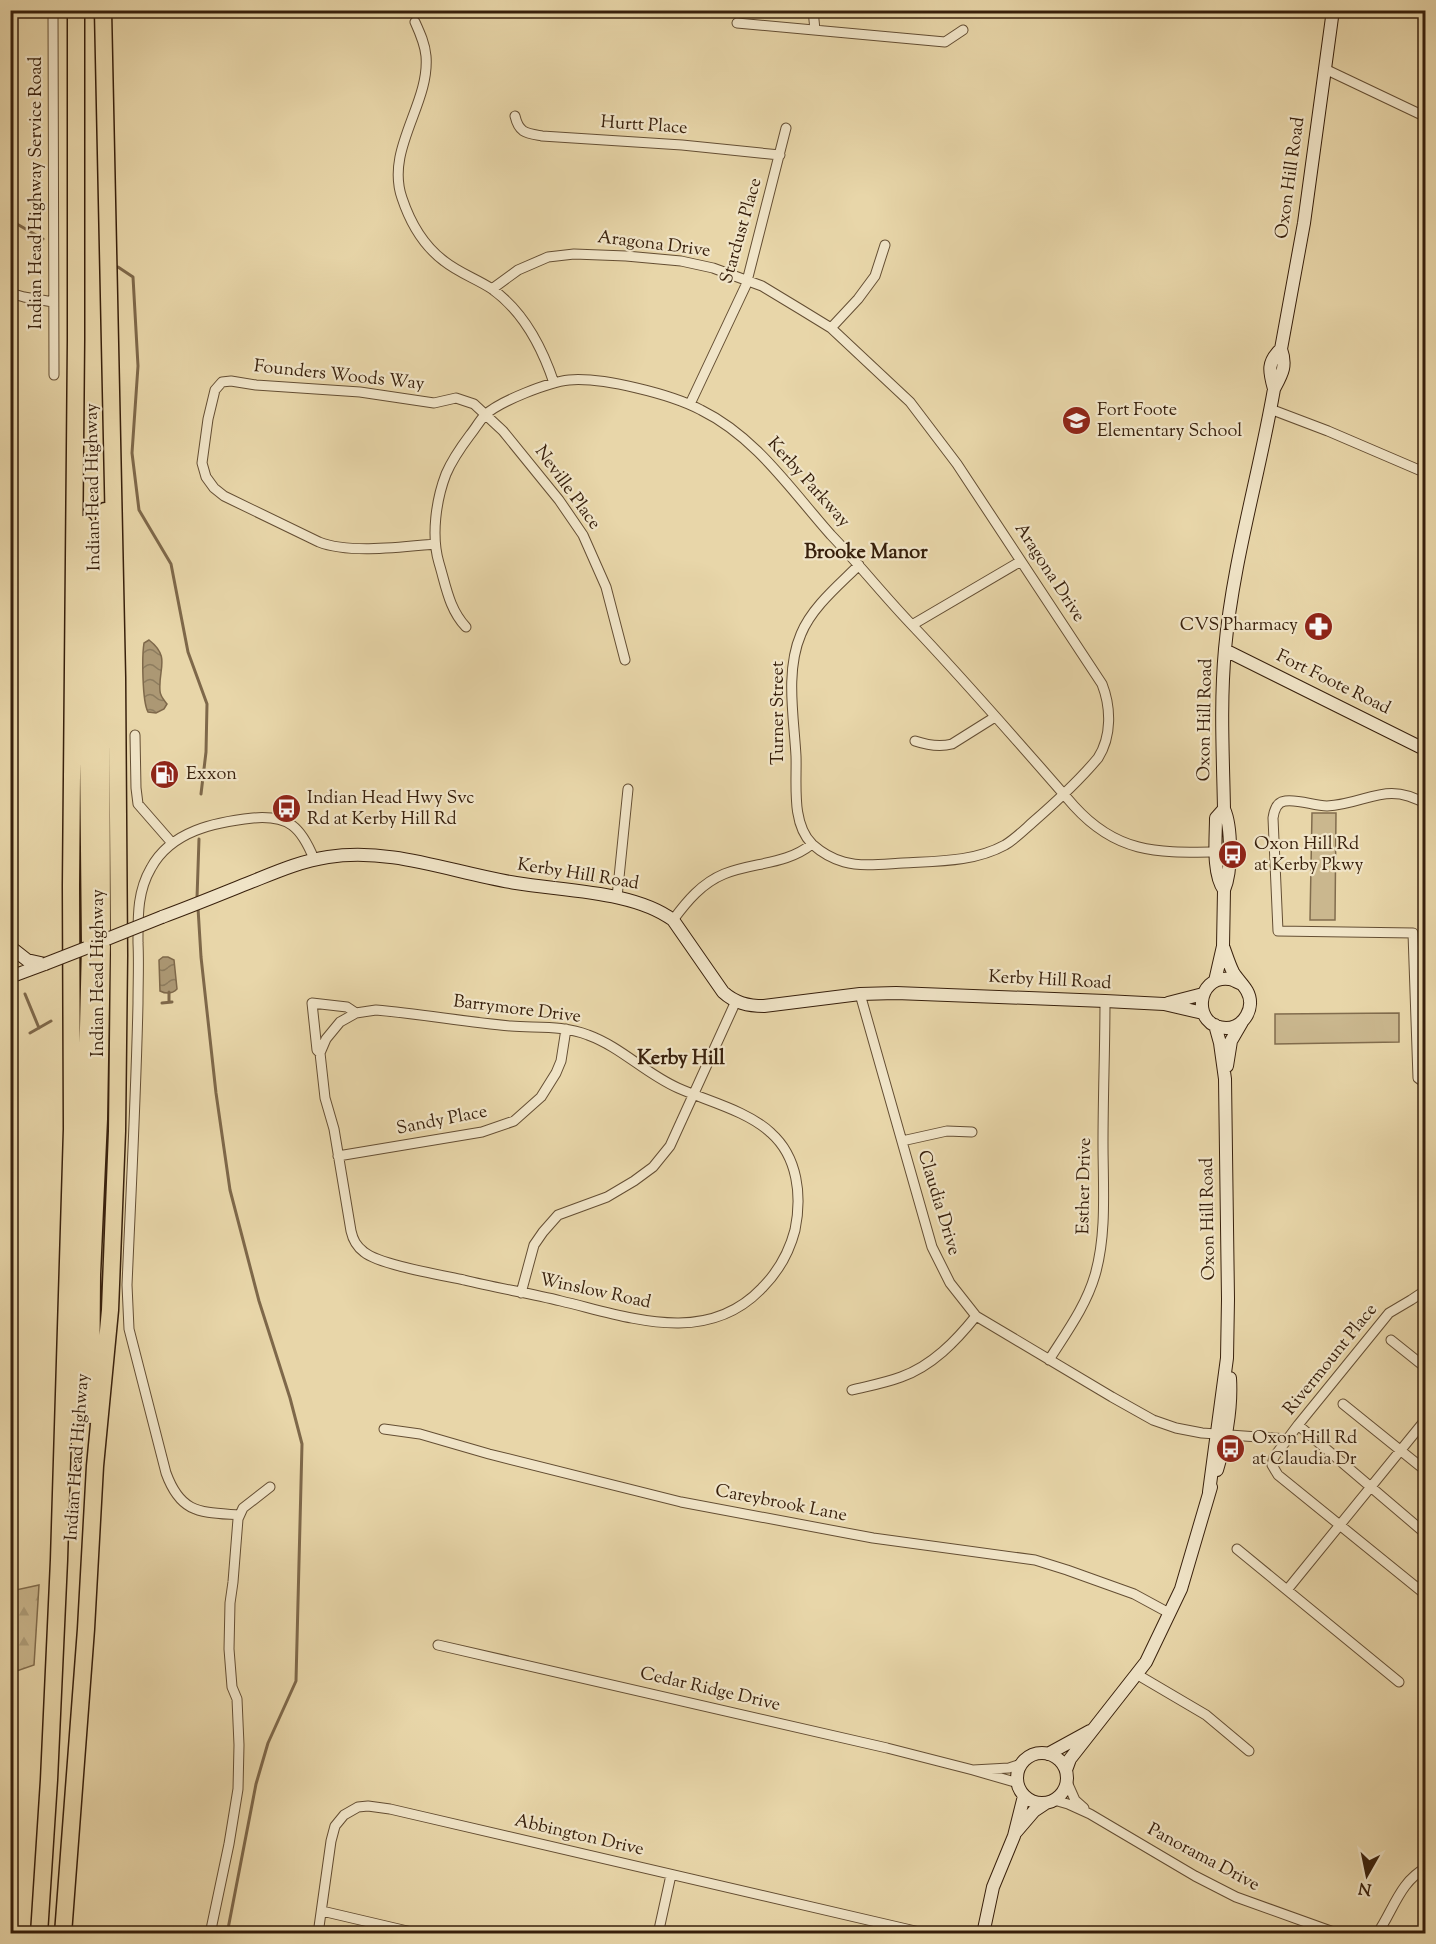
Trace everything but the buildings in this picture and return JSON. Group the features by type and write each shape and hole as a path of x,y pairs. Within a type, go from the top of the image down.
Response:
{"highway":[{"name":"Indian Head Highway","path":"39,1934 49,1780 72,1129 71,886 76,340 76,10"},
{"name":"Indian Head Highway","path":"63,1934 86,1629 95,1466 110,1310 117,1131 119,955 113,454 103,10"},
{"path":"76,340 86,558 99,1119 92,1275 90,1391 95,1466"},
{"path":"58,1560 75,1400 96,944 101,558 113,454"}],"main road":[{"name":"Oxon Hill Road","path":"1215,981 1223,946 1224,890 1227,882 1229,852 1229,819 1224,809 1222,699 1225,650 1235,574 1274,389 1282,373 1285,359 1281,349 1304,222 1334,10"},
{"name":"Fort Foote Road","path":"1225,650 1425,750"},
{"path":"1224,809 1216,818 1218,882 1224,890"},
{"name":"Kerby Hill Road","path":"10,977 294,865 314,859 348,854 375,854 515,883 617,897 647,905 673,920 717,985 727,996 743,1005 764,1006 860,994 955,994 1164,1004 1203,1013"},
{"name":"Oxon Hill Road","path":"1223,946 1233,971 1242,984"},
{"path":"11,951 27,960 45,964"},
{"path":"1228,979 1242,984 1250,999 1250,1007 1242,1022 1225,1028 1215,1025 1206,1018 1201,1003 1208,987 1215,981 1228,979"},
{"name":"Kerby Hill Road","path":"1164,1004 1203,994"},
{"name":"Oxon Hill Road","path":"1225,1080 1231,1041 1242,1022"},
{"name":"Oxon Hill Road","path":"1066,1776 1070,1759 1146,1662 1181,1589 1217,1471 1221,1436 1230,1401 1227,1358 1225,1080 1215,1025"},
{"name":"Oxon Hill Road","path":"1048,1754 1094,1729"},
{"path":"1014,1836 1034,1811 1050,1802 1065,1789 1066,1776 1059,1760 1048,1754 1029,1757 1021,1764 1017,1777 1024,1796 1031,1800 1050,1802"},
{"path":"983,1934 993,1887 1014,1836 1024,1796"}],"street":[{"name":"Indian Head Highway Service Road","path":"53,10 54,375"},
{"path":"813,10 815,30"},
{"path":"415,22 425,47 426,74 402,150 398,177 401,196 412,222 432,249 445,262 492,289 505,300 533,334 548,364 554,383"},
{"path":"737,23 945,42 963,30"},
{"path":"1325,69 1425,117"},
{"name":"Hurtt Place","path":"515,116 518,127 524,132 542,136 780,155"},
{"name":"Stardust Place","path":"690,404 748,279 786,128"},
{"path":"831,328 858,299 875,276 885,245"},
{"name":"Aragona Drive","path":"492,289 518,270 539,260 561,255 626,256 681,261 748,279 774,292 831,328 910,402 944,444 1094,670 1102,684 1107,702 1108,730 1102,751 1064,795 1004,845 986,854 965,858 853,864 835,859 812,844"},
{"path":"10,292 53,302"},
{"name":"Kerby Parkway","path":"466,627 451,604 435,544 438,510 446,475 458,453 486,414 515,398 554,383 578,380 610,383 690,404 732,428 755,448 1082,815 1101,832 1133,846 1157,851 1229,852"},
{"name":"Founders Woods Way","path":"435,544 366,548 332,546 319,542 218,492 206,477 202,463 214,394 220,383 231,381 256,385 339,390 434,403 456,398 471,402 486,414"},
{"path":"1270,409 1328,431 1425,473"},
{"name":"Neville Place","path":"486,414 546,483 584,535 606,587 625,660"},
{"path":"912,625 1021,561"},
{"name":"Turner Street","path":"812,844 804,832 797,804 792,684 795,654 800,636 816,610 859,565"},
{"path":"915,741 928,745 946,746 995,717"},
{"path":"135,735 135,788 138,804 172,843"},
{"path":"617,897 628,789"},
{"path":"1422,1081 1413,933 1278,931 1273,818 1274,809 1286,801 1324,806 1396,792 1406,794 1425,804"},
{"path":"239,1515 202,1512 182,1502 174,1492 166,1473 129,1329 128,1286 138,911 141,893 150,868 161,853 172,843 202,828 230,821 278,818 296,827 306,841 314,859"},
{"path":"673,920 686,903 713,879 735,870 788,858 803,852 812,844"},
{"name":"Claudia Drive","path":"860,994 937,1259 950,1283 976,1316 1112,1397 1163,1424 1187,1431 1221,1436 1287,1439"},
{"name":"Esther Drive","path":"1049,1360 1082,1308 1098,1263 1102,1222 1105,1000"},
{"path":"521,1293 532,1251 538,1239 558,1215 607,1197 634,1181 653,1167 670,1146 736,1001"},
{"name":"Barrymore Drive","path":"312,1003 347,1007 356,1012 376,1010 510,1026 566,1029 593,1037 622,1053 658,1078 694,1095"},
{"name":"Winslow Road","path":"312,1003 325,1098 334,1130 354,1242 363,1252 383,1261 644,1320 685,1324 706,1320 734,1310 758,1293 782,1265 791,1245 798,1210 798,1186 789,1156 773,1134 759,1124 694,1095"},
{"path":"320,1053 326,1039 336,1026 347,1016 356,1012"},
{"name":"Sandy Place","path":"338,1156 482,1132 514,1121 541,1097 556,1073 561,1061 566,1029"},
{"path":"902,1141 947,1131 972,1132"},
{"name":"Rivermount Place","path":"1340,1526 1278,1475 1273,1461 1287,1439 1389,1312 1425,1290"},
{"path":"852,1390 900,1378 921,1368 952,1343 976,1316"},
{"path":"1391,1340 1425,1368"},
{"path":"1343,1404 1425,1471"},
{"path":"1287,1590 1425,1419"},
{"path":"1298,1425 1425,1534"},
{"name":"Careybrook Lane","path":"384,1428 420,1434 489,1454 681,1502 827,1531 1035,1560 1134,1594 1169,1613"},
{"path":"210,1934 238,1789 237,1699 232,1687 229,1649 236,1536 239,1515 243,1508 270,1487"},
{"path":"1340,1526 1425,1595"},
{"path":"1237,1549 1399,1682"},
{"name":"Cedar Ridge Drive","path":"438,1645 887,1748 1018,1783"},
{"path":"1138,1675 1206,1715 1249,1751"},
{"name":"Cedar Ridge Drive","path":"973,1770 1009,1768 1021,1764"},
{"name":"Panorama Drive","path":"1066,1776 1076,1800 1090,1814"},
{"name":"Panorama Drive","path":"1050,1802 1068,1804 1090,1814 1224,1891 1339,1934"},
{"name":"Abbington Drive","path":"318,1934 333,1832 344,1815 363,1806 390,1809 928,1934"},
{"path":"1377,1934 1401,1891 1411,1878 1425,1868"},
{"path":"658,1934 671,1875"},
{"path":"322,1911 420,1934"}],"green space":[{"path":"1312,813 1336,813 1335,920 1310,920"},
{"path":"1399,1013 1399,1042 1275,1044 1275,1014"},
{"path":"11,1307 12,1311 16,1387 11,1386"},
{"path":"39,1585 34,1665 11,1673 11,1591"}],"water":[{"path":"149,640 156,646 162,658 160,693 167,704 164,709 156,713 148,712 144,688 144,643"},
{"path":"163,957 174,960 177,989 171,993 160,991 159,960"}],"waterway":[{"path":"10,220 43,239"},
{"path":"118,267 133,277 138,366 132,453 139,510 171,564 188,652 207,704 206,752 201,794"},
{"path":"197,898 199,839"},
{"path":"198,908 216,1093 230,1190 259,1301 302,1444 296,1681 268,1743 256,1784 227,1934"},
{"path":"169,992 169,1002"},
{"path":"25,994 39,1028"},
{"path":"162,1003 172,1002"},
{"path":"30,1033 51,1021"}],"place":[{"name":"Fort Foote Elementary School","path":"1076,421"},
{"name":"CVS Pharmacy","path":"1319,626"},
{"name":"Exxon","path":"165,775"},
{"name":"Indian Head Hwy Svc Rd at Kerby Hill Rd","path":"286,809"},
{"name":"Oxon Hill Rd at Kerby Pkwy","path":"1233,855"},
{"name":"Oxon Hill Rd at Claudia Dr","path":"1231,1449"}],"district":[{"name":"Brooke Manor","path":"866,553"},
{"name":"Kerby Hill","path":"681,1059"}]}
